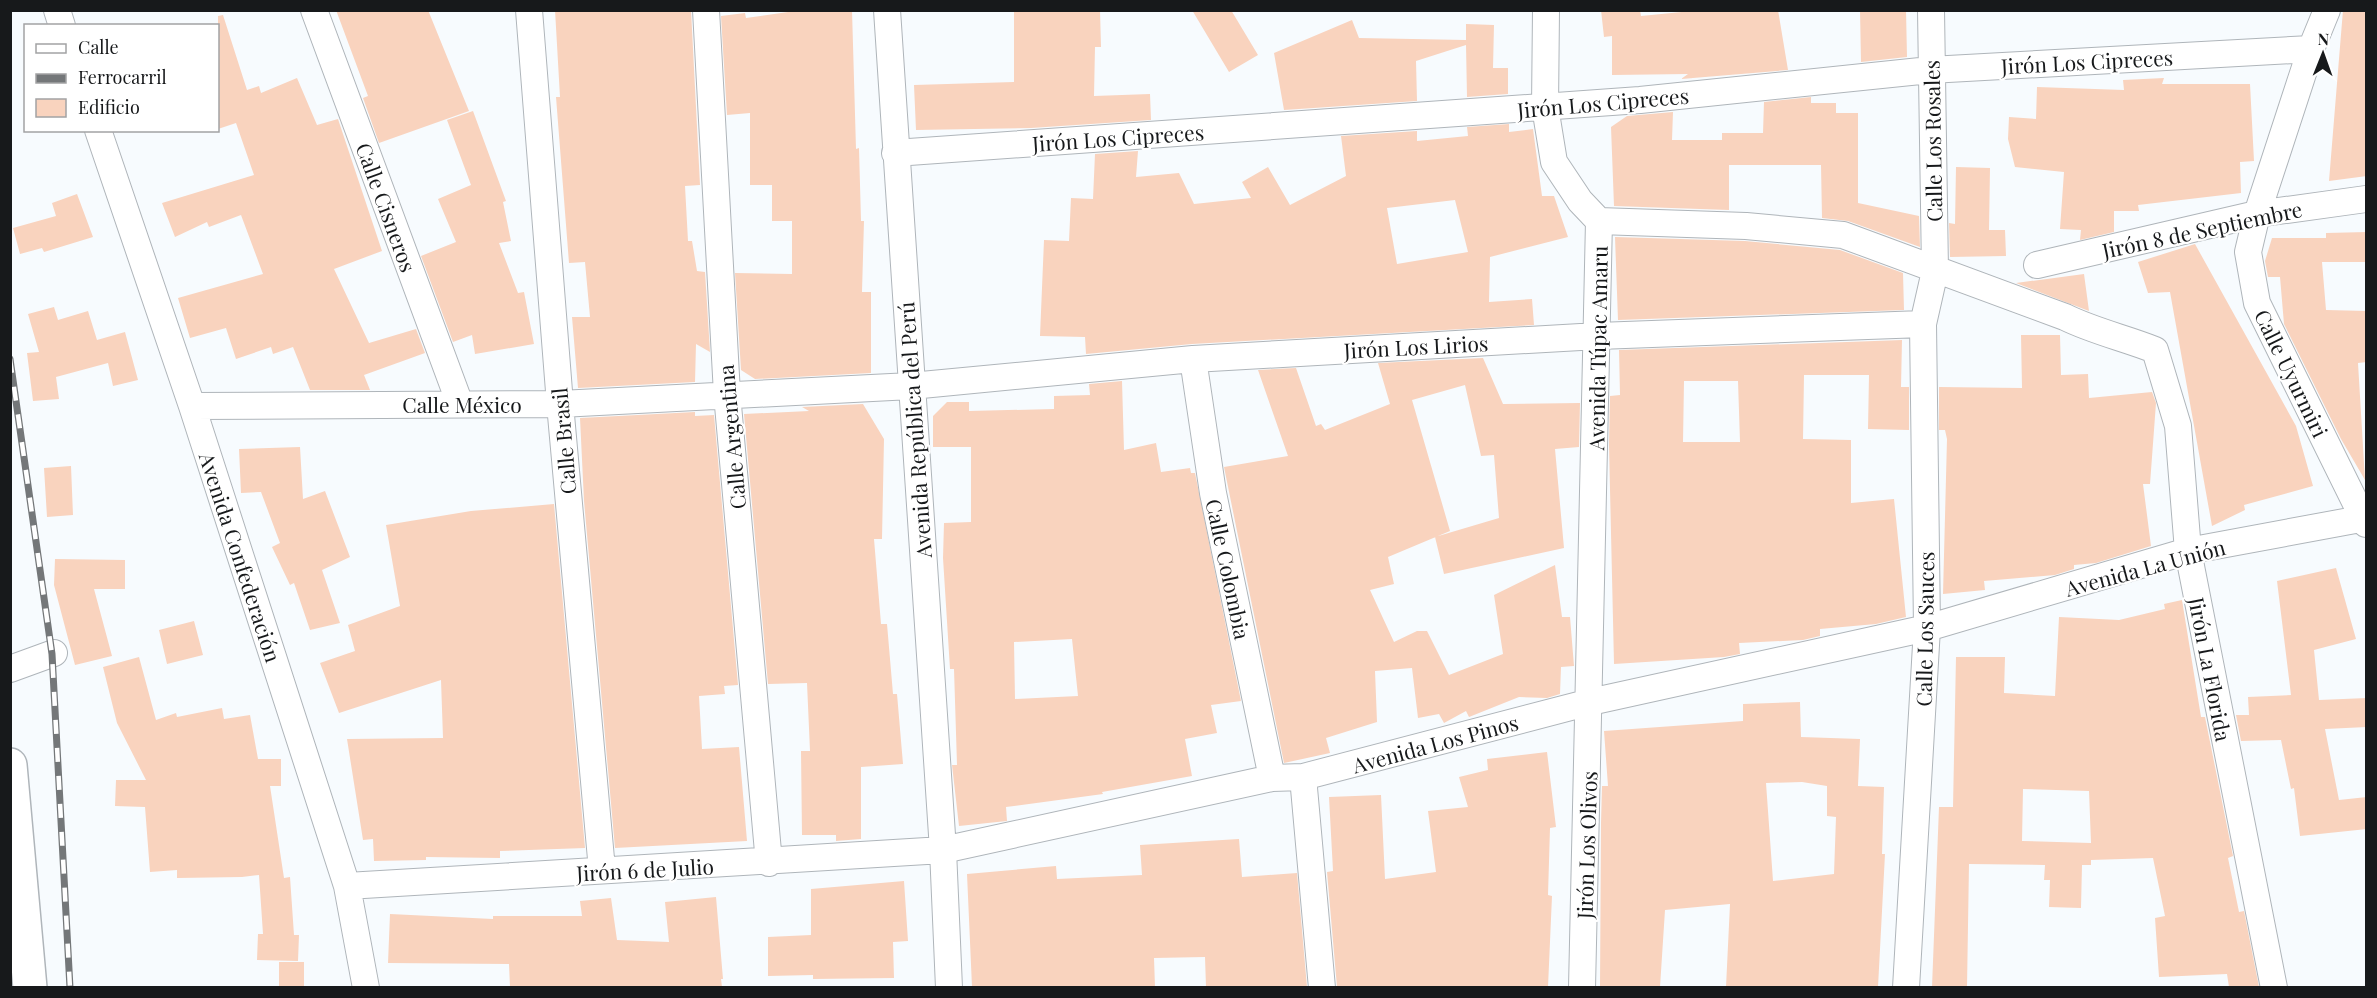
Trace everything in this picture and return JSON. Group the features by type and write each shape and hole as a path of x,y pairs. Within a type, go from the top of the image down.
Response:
{"street":[{"name":"Calle Cisneros","path":"315,10 460,404"},
{"name":"Calle Brasil","path":"529,10 560,404 602,870"},
{"name":"Calle Argentina","path":"705,10 727,394 769,863"},
{"name":"Avenida República del Perú","path":"887,10 943,850 949,987"},
{"name":"Avenida Túpac Amaru","path":"1546,10 1545,107 1554,162 1580,201 1599,221 1590,702"},
{"name":"Calle Los Rosales","path":"1931,10 1930,70 1935,271"},
{"name":"Calle Uyurmiri","path":"2327,10 2311,49 2256,214 2248,252 2257,303 2366,520"},
{"name":"Jirón Los Cipreces","path":"895,153 1640,100 1930,70 2311,49"},
{"name":"Avenida Confederación","path":"99,132 192,406 347,886 366,987"},
{"name":"Jirón 8 de Septiembre","path":"2037,265 2256,214 2367,199"},
{"path":"1599,221 1746,226 1843,235 1935,271"},
{"name":"Calle Los Sauces","path":"1906,987 1927,628 1923,324 1935,271"},
{"name":"Jirón La Florida","path":"1935,271 2155,350 2178,426 2188,551 2274,987"},
{"name":"Jirón Los Lirios","path":"911,386 1193,359 1598,336 1923,324"},
{"name":"Calle Colombia","path":"1193,359 1213,493 1272,778"},
{"name":"Calle México","path":"192,406 560,404 911,386"},
{"name":"Avenida La Unión","path":"1927,628 2188,551 2366,520"},
{"name":"Avenida Los Pinos","path":"943,850 1272,778 1303,777 1590,702 1927,628"},
{"path":"10,669 54,653"},
{"name":"Jirón Los Olivos","path":"1582,987 1590,702"},
{"path":"10,765 30,987"},
{"path":"1303,777 1322,987"},
{"name":"Jirón 6 de Julio","path":"347,886 602,870 769,863 943,850"}],"building":[{"path":"336,10 428,10 469,111 379,143 363,98 368,96"},
{"path":"555,10 691,10 700,185 685,186 688,241 692,241 697,271 705,272 710,352 696,344 695,382 578,388 572,317 590,317 585,262 569,263 556,97 560,97"},
{"path":"802,10 852,10 856,149 859,148 861,221 864,221 862,292 871,292 871,373 755,379 741,370 735,273 792,274 792,221 772,221 772,185 750,185 750,113 727,115 721,16 745,13 746,18"},
{"path":"1014,10 1100,10 1101,47 1095,47 1094,96 1150,94 1151,120 1031,128 916,130 914,85 1014,82"},
{"path":"1192,10 1231,10 1258,55 1229,72"},
{"path":"1601,10 1640,10 1641,16 1702,10 1778,10 1788,70 1681,79 1688,74 1612,75 1612,36 1604,37"},
{"path":"1860,10 1906,10 1907,57 1861,62"},
{"path":"2343,10 2367,10 2367,176 2329,181"},
{"path":"223,15 247,90 259,86 261,93 297,78 317,125 338,119 382,251 334,269 369,343 416,329 425,353 364,375 370,390 310,390 293,347 273,354 271,347 236,359 226,328 190,338 178,298 263,274 241,215 209,227 207,222 175,237 162,203 254,175 236,123 219,129 218,16"},
{"path":"1352,20 1359,38 1466,40 1466,24 1494,25 1493,68 1508,68 1508,94 1467,97 1466,45 1416,61 1417,101 1284,110 1274,53"},
{"path":"2164,78 2162,84 2250,84 2254,161 2240,162 2241,193 2138,205 2139,211 2114,211 2114,232 2080,240 2081,230 2060,229 2064,172 2015,167 2008,139 2009,117 2036,119 2037,87 2124,90 2123,80"},
{"path":"1811,97 1811,103 1836,103 1836,113 1858,113 1858,203 1919,216 1920,247 1848,221 1822,218 1821,165 1729,165 1729,210 1614,206 1611,127 1627,116 1673,112 1672,140 1722,140 1722,133 1763,133 1764,102"},
{"path":"473,111 506,201 503,202 511,241 499,243 518,293 524,292 534,344 475,354 472,335 453,342 421,256 456,242 438,199 471,185 447,120"},
{"path":"1509,124 1509,132 1533,129 1542,196 1554,196 1568,237 1490,257 1489,302 1532,299 1534,325 1192,344 1086,354 1085,337 1040,336 1044,240 1069,241 1071,198 1093,199 1095,154 1138,151 1136,177 1179,173 1194,204 1251,198 1242,182 1268,167 1290,205 1346,176 1341,136 1417,131 1417,141 1468,136 1467,127","holes":["1455,200 1468,252 1397,264 1387,208"]},
{"path":"1956,167 1990,168 1989,230 2005,230 2006,256 1950,257 1949,223 1955,224"},
{"path":"77,194 93,237 44,252 42,248 20,254 13,228 56,216 52,203"},
{"path":"2367,232 2367,262 2322,262 2326,310 2367,311 2367,362 2358,363 2365,480 2341,439 2284,324 2280,277 2268,277 2265,261 2272,238 2326,238 2326,233"},
{"path":"1615,237 1745,241 1840,250 1903,273 1904,310 1618,320"},
{"path":"2195,244 2296,426 2313,486 2244,505 2245,510 2212,526 2170,292 2148,293 2138,262"},
{"path":"2084,274 2089,311 2016,283"},
{"path":"54,307 58,320 88,311 97,340 125,332 138,380 113,386 108,363 56,377 59,399 33,401 27,353 39,352 28,314"},
{"path":"2021,335 2060,335 2061,375 2088,374 2089,398 2152,392 2156,403 2150,484 2143,484 2151,546 2096,563 2074,565 2074,569 2055,575 1984,581 1985,590 1943,594 1947,439 1945,430 1939,430 1939,387 2022,388"},
{"path":"1902,340 1901,387 1909,387 1909,430 1868,429 1869,375 1804,375 1803,439 1851,440 1851,503 1894,499 1906,617 1876,624 1820,629 1820,636 1803,640 1739,643 1740,654 1724,657 1614,664 1609,445 1610,396 1620,395 1619,350","holes":["1684,381 1738,381 1740,442 1683,442"]},
{"path":"1483,358 1503,404 1580,403 1579,447 1555,449 1564,548 1444,574 1435,537 1388,557 1394,584 1370,590 1394,642 1417,631 1427,631 1449,675 1503,654 1494,595 1555,565 1562,617 1570,617 1574,666 1561,667 1560,694 1547,698 1519,697 1469,717 1466,711 1444,723 1439,714 1418,718 1412,668 1375,671 1377,722 1326,738 1330,753 1284,763 1224,467 1288,456 1258,370 1296,368 1316,426 1321,424 1325,430 1390,404 1378,363","holes":["1465,385 1481,456 1494,455 1499,518 1437,536 1450,531 1412,400"]},
{"path":"1122,381 1124,450 1156,443 1161,472 1190,468 1191,473 1195,473 1241,701 1211,705 1217,733 1185,739 1192,776 1102,792 1103,794 1006,807 1007,821 959,826 952,765 957,765 954,669 950,669 943,558 944,523 971,522 971,447 933,447 933,416 947,402 969,402 969,411 1054,409 1054,396 1090,395 1089,384","holes":["1072,639 1078,696 1015,699 1014,642"]},
{"path":"863,404 884,439 882,539 874,539 881,624 887,624 893,694 897,694 903,764 861,767 861,839 836,841 836,835 802,835 801,751 810,751 807,683 768,684 744,414 809,411 802,407"},
{"path":"695,412 695,416 714,415 738,685 724,686 725,694 699,696 702,749 739,747 747,841 615,848 584,501 580,418"},
{"path":"300,447 303,499 325,491 350,557 322,570 340,623 310,630 294,583 290,585 272,547 280,543 261,492 241,493 239,449"},
{"path":"71,466 73,515 47,517 44,468"},
{"path":"554,504 585,848 500,851 500,858 426,857 426,860 374,861 373,839 363,840 347,739 443,738 441,680 339,713 320,663 355,651 348,625 400,606 386,525 471,511"},
{"path":"55,559 125,560 125,589 94,589 112,656 75,665 54,585"},
{"path":"2336,568 2356,639 2314,650 2319,700 2367,698 2367,727 2325,729 2339,800 2367,797 2367,829 2300,836 2294,788 2291,789 2281,740 2241,741 2236,715 2249,715 2248,697 2291,695 2277,581"},
{"path":"2182,600 2201,717 2205,717 2233,856 2228,858 2239,912 2244,911 2259,987 2229,987 2227,974 2159,977 2155,918 2165,916 2153,858 2091,860 2091,865 2082,865 2081,908 2049,907 2050,880 2044,880 2045,865 1969,864 1967,987 1932,987 1939,807 1953,807 1956,657 2005,657 2004,693 2055,696 2059,617 2119,620 2165,609 2164,604","holes":["2023,789 2089,791 2091,843 2022,841"]},
{"path":"194,621 203,655 167,664 159,630"},
{"path":"139,657 156,720 176,713 177,717 222,708 224,719 250,715 258,759 281,759 281,786 270,786 284,878 290,877 294,935 299,935 298,961 257,960 258,934 263,934 259,875 177,878 177,870 150,872 145,807 115,806 116,780 146,780 117,723 103,667"},
{"path":"1800,702 1801,737 1860,739 1858,786 1884,787 1882,854 1885,854 1878,987 1726,987 1730,904 1665,910 1660,987 1600,987 1602,786 1608,786 1604,731 1743,721 1743,704","holes":["1802,782 1827,786 1827,816 1836,817 1834,874 1773,881 1766,783"]},
{"path":"1547,752 1556,827 1550,828 1548,895 1552,896 1548,987 1337,987 1327,872 1333,871 1329,797 1381,795 1385,879 1436,872 1428,811 1468,807 1459,777 1488,770 1487,759"},
{"path":"1239,839 1242,877 1297,873 1307,987 1206,987 1205,957 1154,958 1155,987 972,987 967,874 1056,866 1057,879 1142,875 1140,845"},
{"path":"904,881 908,941 893,942 894,978 813,979 813,975 768,976 768,937 811,935 811,889"},
{"path":"716,897 722,987 510,987 509,964 388,963 390,914 493,919 493,916 582,916 580,901 611,898 617,940 669,942 665,902"},
{"path":"279,962 304,962 304,987 279,987"}],"railway":[{"path":"10,359 52,654 70,988"}]}
